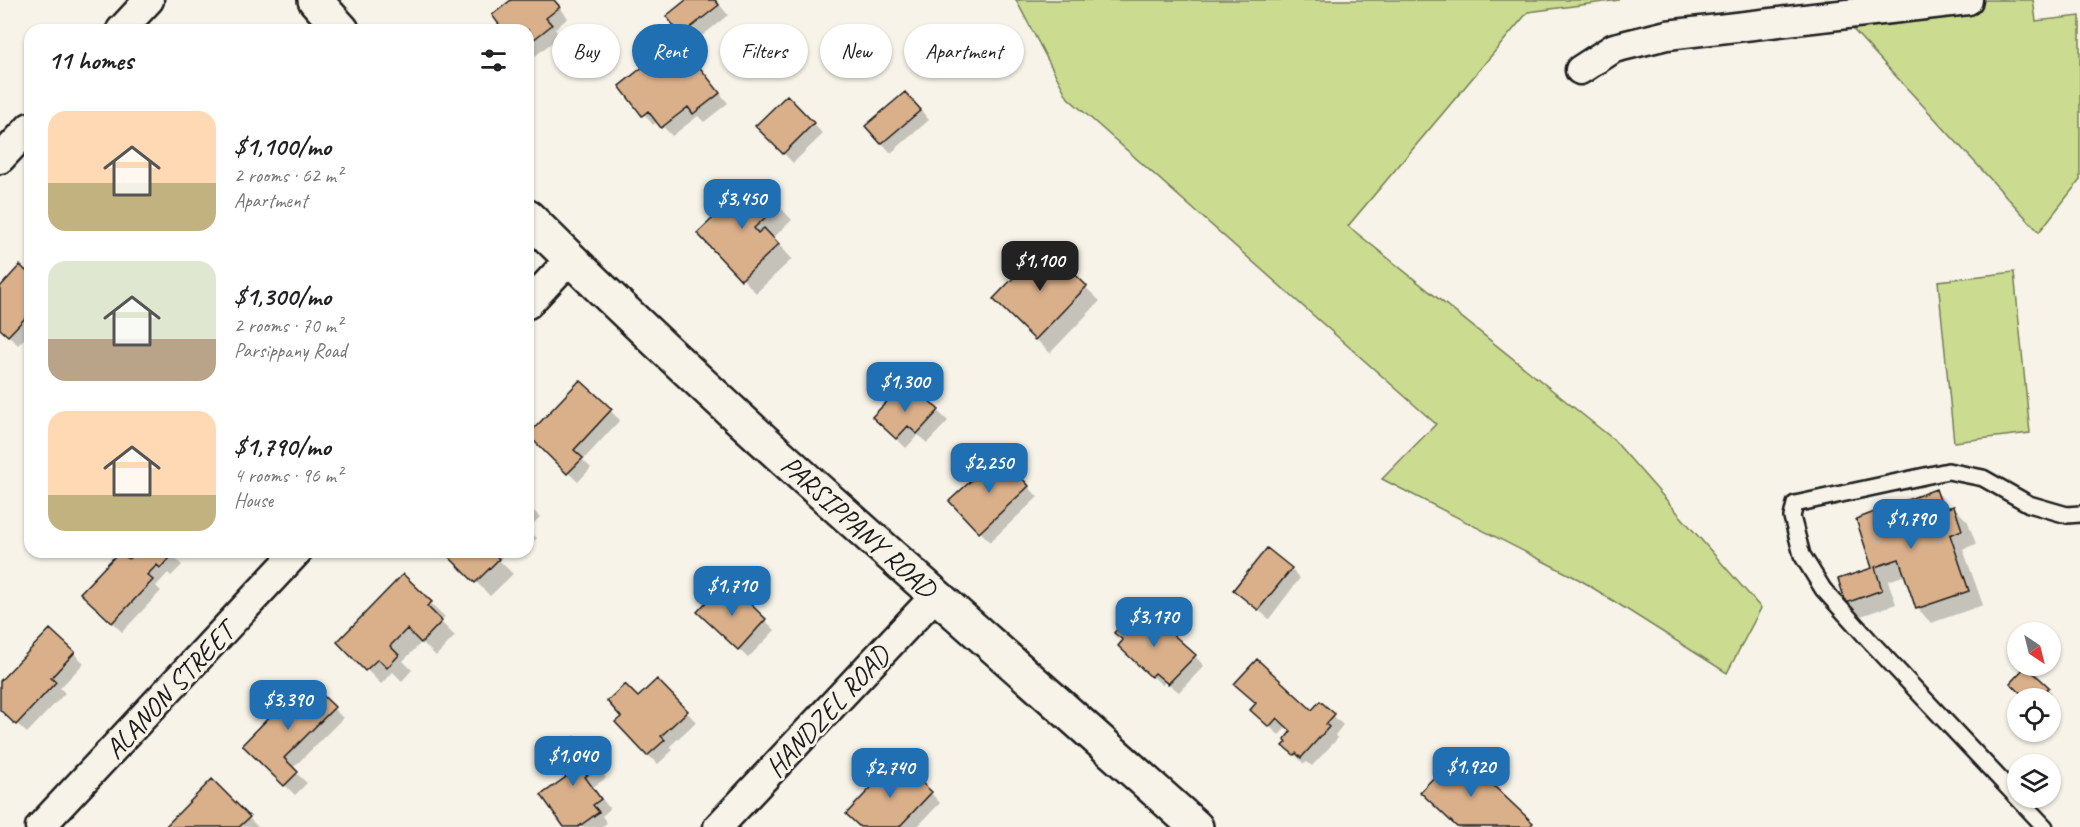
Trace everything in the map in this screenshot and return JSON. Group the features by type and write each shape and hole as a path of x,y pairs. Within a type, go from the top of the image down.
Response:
{"main road":[{"path":"315,0 337,24"},
{"name":"PARSIPPANY ROAD","path":"534,223 812,486 1196,827"}],"street":[{"path":"127,24 149,0"},
{"path":"1580,70 1614,48 1667,35 1968,0"},
{"path":"0,159 24,133"},
{"path":"534,298 570,259"},
{"name":"ALANON STREET","path":"40,827 291,558"},
{"name":"HANDZEL ROAD","path":"718,827 936,595"}],"lane":[{"path":"2045,827 1823,589 1802,555 1792,517 1796,504 1948,471 1983,478 2029,504 2067,515 2080,514"}],"green space":[{"path":"1016,0 1619,0 1528,12 1348,226 1613,439 1761,608 1727,673 1582,581 1382,479 1436,424 1068,98"},
{"path":"1826,0 2033,0 2036,21 2080,16 2080,180 2039,232"},
{"path":"2014,272 2030,433 1954,442 1938,281"}],"building":[{"path":"511,0 554,0 560,7 546,18 552,25 534,39 534,24 499,24 492,15"},
{"path":"686,0 715,0 719,5 695,24 672,24 666,16"},
{"path":"632,76 632,78 708,78 720,93 693,114 688,107 661,128 648,111 642,116 619,86"},
{"path":"905,92 921,110 881,144 865,126"},
{"path":"787,95 814,123 783,154 755,126"},
{"path":"755,179 779,205 754,228 758,233 764,228 779,244 741,280 697,233"},
{"path":"1045,245 1087,286 1035,340 993,299"},
{"path":"20,265 24,269 24,319 8,336 0,329 0,287"},
{"path":"580,380 612,409 574,450 583,458 567,474 534,441 534,429"},
{"path":"902,386 913,396 919,391 939,410 917,434 908,426 896,439 872,417"},
{"path":"1000,454 1029,486 979,533 949,501"},
{"path":"1936,489 1943,509 1954,506 1962,530 1950,535 1969,591 1916,609 1899,559 1875,567 1882,590 1846,603 1838,579 1872,568 1856,519"},
{"path":"1267,548 1292,568 1258,610 1233,590"},
{"path":"113,558 170,558 160,568 157,565 147,575 153,580 112,623 80,593"},
{"path":"450,558 498,558 475,583"},
{"path":"403,574 432,602 427,606 442,621 421,643 407,629 390,646 399,655 387,668 378,659 365,671 337,642"},
{"path":"719,588 732,601 739,593 766,619 738,650 697,612"},
{"path":"1149,613 1196,655 1168,684 1155,673 1151,677 1118,646 1123,640 1114,633 1127,618 1137,625"},
{"path":"50,629 75,652 51,678 56,682 16,725 0,710 0,681"},
{"path":"1257,659 1312,710 1320,701 1335,714 1326,724 1329,727 1301,758 1283,746 1287,742 1284,740 1291,731 1277,718 1269,727 1250,710 1256,703 1234,684"},
{"path":"2017,676 2037,676 2049,687 2015,688 2010,683"},
{"path":"657,679 688,711 661,736 665,740 647,756 615,722 621,717 607,701 625,684 638,697"},
{"path":"309,682 335,707 284,758 298,772 284,786 242,745 284,702 286,705"},
{"path":"575,737 597,768 585,777 601,799 593,805 599,812 578,827 564,827 541,795 566,777 550,756"},
{"path":"1458,752 1533,823 1529,827 1457,827 1420,792"},
{"path":"897,760 932,792 899,827 860,827 846,814"},
{"path":"212,779 250,817 239,827 165,827"}]}
